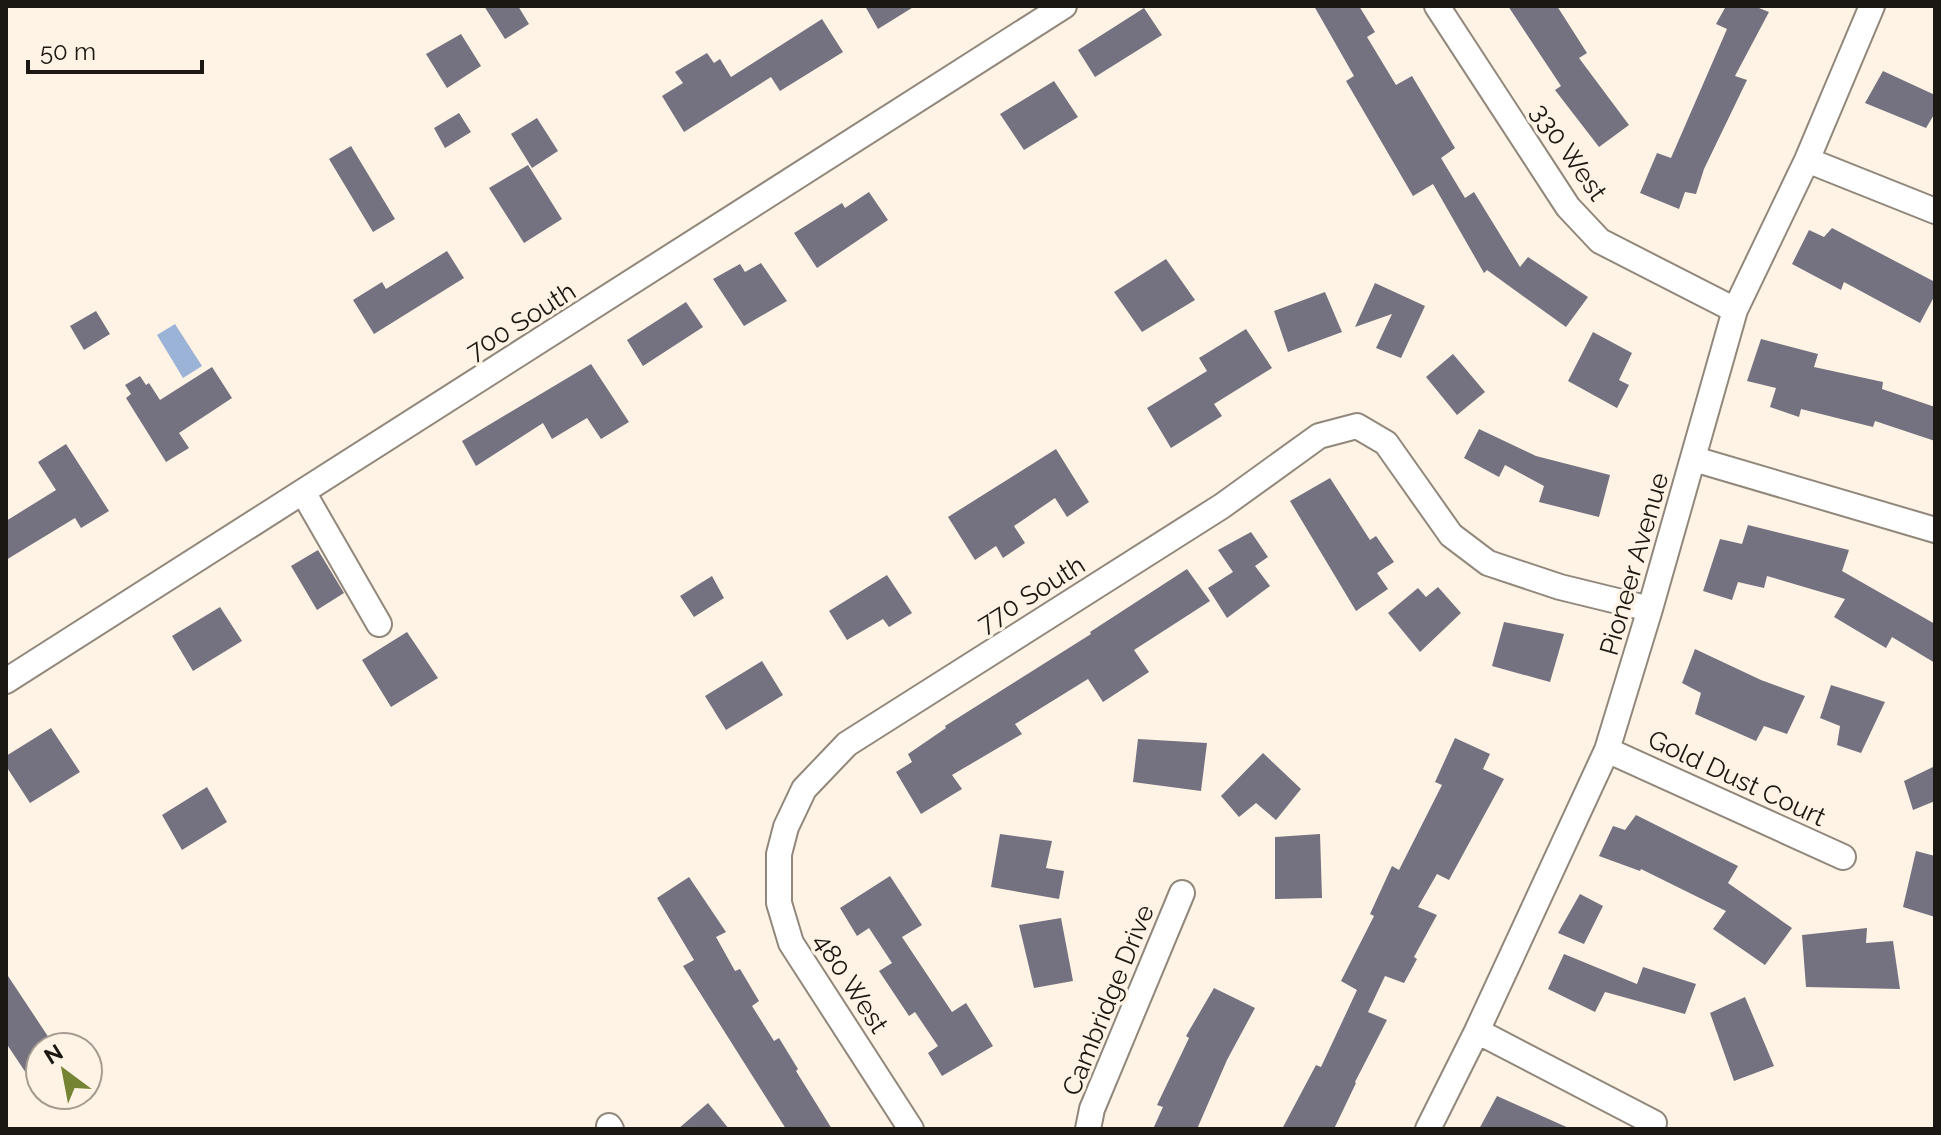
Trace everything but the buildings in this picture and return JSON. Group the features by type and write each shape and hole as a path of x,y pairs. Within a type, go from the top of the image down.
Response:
{"street":[{"name":"330 West","path":"1437,6 1568,207 1600,241 1735,310"},
{"name":"Pioneer Avenue","path":"1428,1129 1477,1031 1607,750 1735,310 1807,160 1872,6"},
{"name":"700 South","path":"6,681 1054,9"},
{"path":"1807,160 1935,211"},
{"name":"770 South","path":"779,854 786,827 804,789 847,744 1222,506 1319,436 1357,426 1386,443 1451,535 1488,563 1560,587 1650,609"},
{"path":"1694,459 1935,530"},
{"path":"303,492 379,624"},
{"name":"Gold Dust Court","path":"1607,750 1843,857"},
{"name":"480 West","path":"779,854 779,903 791,943 911,1129"},
{"name":"Cambridge Drive","path":"1088,1129 1104,1080 1182,893"},
{"path":"1477,1031 1654,1123"}],"water":[{"path":"175,324 202,366 183,378 157,335"}]}
